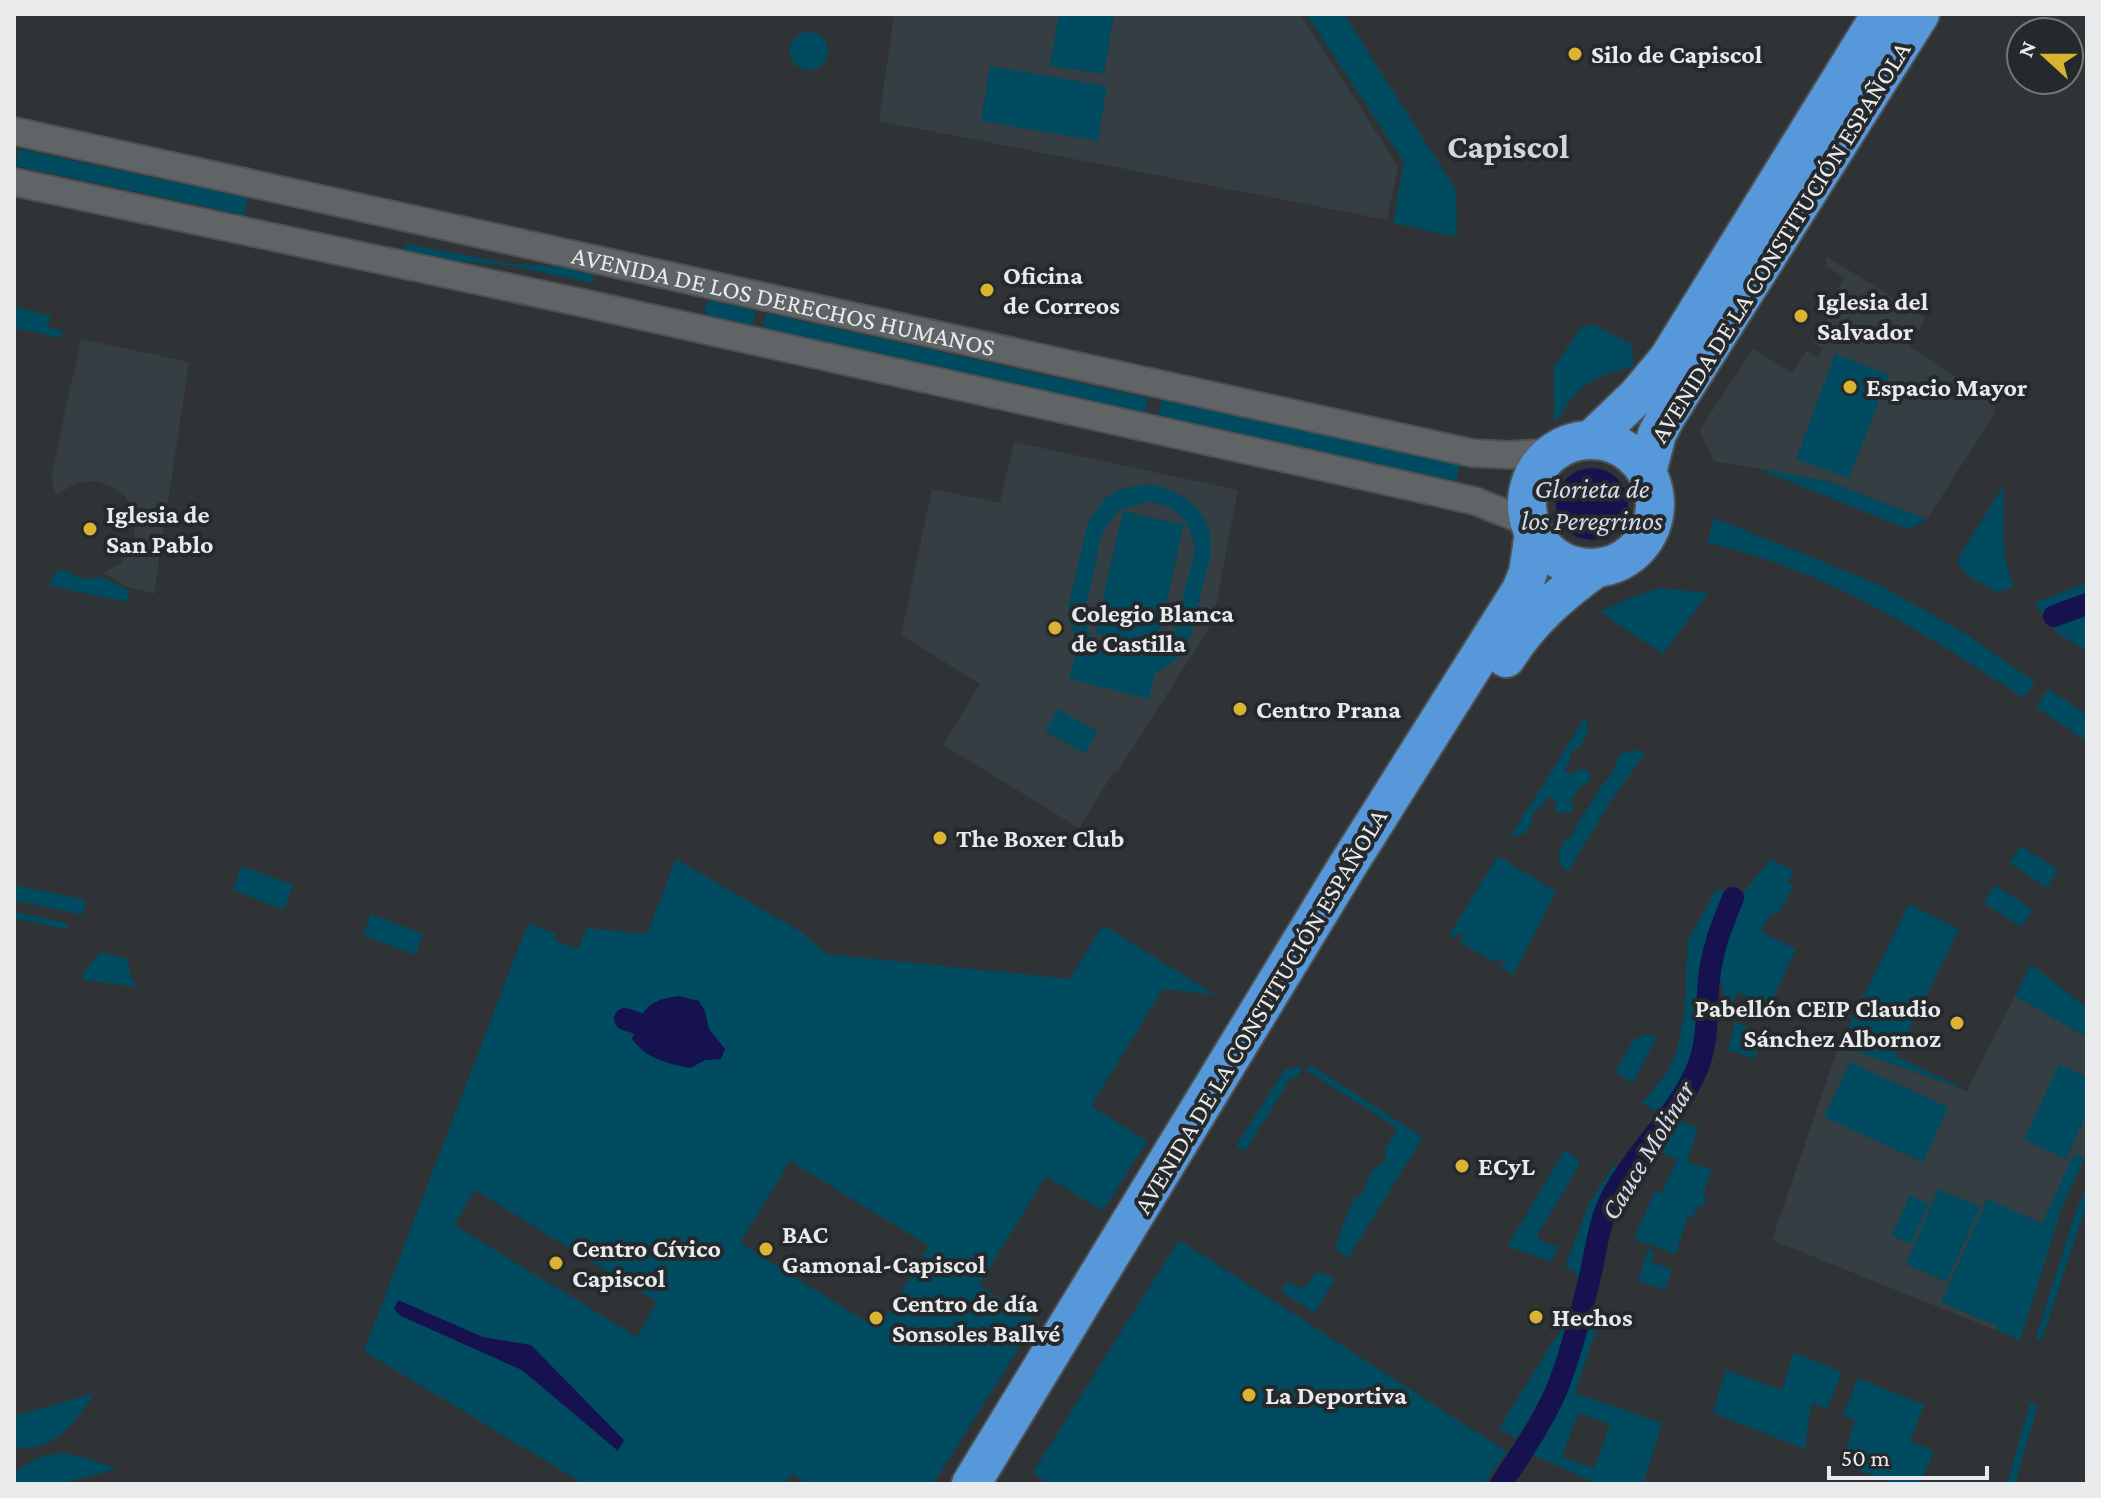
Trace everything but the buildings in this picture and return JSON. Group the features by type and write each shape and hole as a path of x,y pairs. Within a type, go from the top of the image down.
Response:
{"highway":[{"name":"AVENIDA DE LA CONSTITUCIÓN ESPAÑOLA","path":"1592,439 1637,396 1668,359 1881,14"},
{"name":"AVENIDA DE LA CONSTITUCIÓN ESPAÑOLA","path":"1647,472 1657,434 1667,415 1920,14"},
{"path":"1592,439 1621,446 1639,461 1654,489 1656,504 1649,532 1639,547 1625,558 1596,568 1563,561 1544,548 1532,528 1527,507 1530,484 1541,464 1553,452 1570,443 1592,439"},
{"name":"AVENIDA DE LA CONSTITUCIÓN ESPAÑOLA","path":"971,1484 1346,868 1518,595 1528,573 1532,528"},
{"name":"AVENIDA DE LA CONSTITUCIÓN ESPAÑOLA","path":"995,1484 1323,947 1518,638 1542,610 1596,568"}],"street":[{"name":"AVENIDA DE LOS DERECHOS HUMANOS","path":"14,131 1472,453 1509,455 1553,452"},
{"name":"AVENIDA DE LOS DERECHOS HUMANOS","path":"14,182 569,300 1371,477 1475,501 1532,528"}],"shaded area":[{"path":"894,14 1300,14 1398,166 1387,220 879,121"},
{"path":"1059,14 1114,14 1104,74 1050,66"},
{"path":"1306,14 1344,14 1456,190 1457,233 1453,236 1393,223 1404,162"},
{"path":"809,32 822,38 828,51 822,64 809,70 796,64 790,51 796,38"},
{"path":"990,66 1107,86 1098,141 981,121"},
{"path":"19,149 248,198 244,215 16,166"},
{"path":"406,244 511,264 557,266 594,274 592,283 513,266 459,261 404,250"},
{"name":"Espacio Mayor","path":"1826,256 1926,318 1909,346 1992,400 1995,413 1927,519 1827,481 1714,461 1699,431 1753,349 1792,373 1806,351 1818,358 1823,349 1813,342 1842,295 1836,291 1845,278 1826,266"},
{"path":"710,300 756,311 752,326 708,316 704,307"},
{"path":"14,307 51,316 48,327 62,331 61,338 14,328"},
{"path":"766,313 1148,398 1145,413 762,328"},
{"path":"1592,324 1631,344 1634,366 1597,378 1579,390 1557,422 1554,419 1554,367 1581,328"},
{"path":"81,339 189,362 154,594 128,587 103,573 121,563 134,543 135,517 126,497 113,487 95,481 75,484 56,495 53,485 51,477"},
{"path":"1835,354 1889,375 1849,478 1796,459"},
{"path":"1162,400 1460,465 1456,481 1158,417"},
{"name":"Colegio Blanca de Castilla","path":"1014,442 1238,490 1213,622 1079,828 943,745 980,684 901,635 932,489 1000,503"},
{"path":"1756,468 1827,481 1927,519 1910,529 1902,527"},
{"path":"1147,484 1171,490 1200,513 1210,535 1209,560 1192,632 1176,659 1155,673 1149,699 1069,679 1078,646 1069,619 1069,604 1088,521 1106,498 1122,489","holes":["1145,502 1155,503 1179,515 1189,530 1195,549 1173,637 1156,654 1093,639 1085,612 1102,533 1118,511"]},
{"path":"2003,486 2004,554 2013,587 1997,592 1967,575 1958,559"},
{"path":"1123,511 1184,525 1156,647 1095,633"},
{"path":"1714,518 1880,585 1964,633 2035,682 2024,698 1911,627 1833,586 1750,554 1707,543"},
{"path":"60,569 85,579 103,577 129,591 127,602 50,586 52,577"},
{"path":"2087,583 2087,597 2050,611 2059,623 2087,612 2087,652 2057,632 2034,603"},
{"path":"1660,588 1708,593 1663,654 1600,612"},
{"path":"2048,689 2087,715 2087,741 2036,707"},
{"path":"1058,709 1098,732 1085,753 1045,731"},
{"path":"1586,716 1588,733 1581,745 1570,753 1570,761 1564,770 1573,774 1582,768 1591,773 1589,782 1583,787 1579,786 1570,800 1573,807 1570,813 1559,813 1555,809 1556,802 1548,796 1542,806 1533,812 1532,823 1524,834 1510,837"},
{"path":"1638,750 1645,754 1616,793 1568,871 1562,868 1558,854 1563,842 1572,836 1622,753"},
{"path":"2021,846 2058,870 2047,888 2009,863"},
{"path":"1498,856 1556,892 1513,975 1500,966 1504,961 1499,958 1495,963 1460,942 1464,936 1459,933 1455,938 1449,935"},
{"path":"676,859 801,932 826,954 1070,979 1103,925 1215,995 1163,989 1091,1106 1147,1141 1103,1211 1046,1176 979,1285 1036,1321 933,1484 807,1484 791,1474 785,1484 584,1484 364,1351 528,923 556,934 554,940 578,949 587,928 647,934","holes":["790,1161 929,1246 878,1329 740,1243","475,1190 657,1302 637,1337 454,1225"]},
{"path":"1770,859 1794,871 1787,883 1794,886 1777,915 1771,913 1761,932 1796,949 1769,1007 1738,992 1726,1017 1723,1015 1724,993 1719,975 1725,936 1738,900"},
{"path":"242,866 293,885 284,910 233,890"},
{"path":"14,885 86,900 83,915 17,901 15,912 66,923 69,930 14,918"},
{"path":"1995,885 2033,910 2021,927 1984,903"},
{"path":"1717,888 1731,896 1712,939 1702,1038 1688,1078 1663,1116 1642,1103 1667,1072 1677,1051 1684,1015 1688,940"},
{"path":"1909,904 1959,929 1896,1056 1968,1091 1839,1045"},
{"path":"371,914 423,934 415,955 363,935"},
{"path":"101,952 128,959 130,975 138,987 83,980 85,970"},
{"path":"2031,964 2087,1008 2087,1037 2015,996"},
{"path":"2015,996 2087,1037 2087,1153 2063,1204 2020,1340 1772,1240 1839,1045 1967,1091"},
{"path":"1735,1021 1763,1036 1754,1059 1728,1050"},
{"path":"1647,1034 1657,1037 1633,1083 1616,1072 1633,1040"},
{"path":"1850,1062 1948,1107 1923,1162 1824,1117"},
{"path":"2059,1064 2087,1077 2087,1113 2066,1159 2024,1140"},
{"path":"1310,1065 1423,1137 1348,1258 1336,1249 1338,1239 1354,1199 1363,1193 1371,1172 1386,1160 1385,1150 1396,1131 1394,1126 1306,1070"},
{"path":"1302,1066 1298,1076 1291,1078 1245,1151 1236,1146 1285,1069"},
{"path":"1679,1121 1698,1128 1687,1162 1712,1170 1703,1195 1706,1197 1703,1207 1697,1206 1693,1218 1687,1217 1676,1254 1634,1239 1655,1191 1662,1193 1677,1159 1660,1152"},
{"path":"1565,1150 1578,1159 1579,1166 1537,1235 1541,1241 1558,1247 1552,1262 1507,1246"},
{"path":"2074,1154 2085,1158 2063,1204 2020,1340 1996,1330 1997,1326 1941,1302 1987,1199 2042,1223"},
{"path":"1615,1164 1622,1169 1598,1211 1580,1285 1574,1270 1565,1267 1589,1203"},
{"path":"2087,1186 2087,1203 2042,1339 2038,1340 2036,1337 2077,1208"},
{"path":"1938,1189 1980,1207 1947,1282 1906,1264"},
{"path":"1910,1195 1929,1204 1911,1244 1892,1235"},
{"name":"La Deportiva","path":"1179,1240 1507,1452 1484,1484 1047,1484 1033,1472"},
{"path":"1648,1249 1654,1251 1651,1262 1672,1269 1665,1290 1638,1281"},
{"path":"1316,1273 1324,1273 1335,1279 1314,1313 1281,1291 1287,1282 1302,1288"},
{"path":"1570,1315 1575,1317 1555,1375 1517,1439 1499,1428"},
{"path":"1584,1321 1598,1326 1575,1393 1662,1423 1643,1484 1598,1484 1531,1454 1561,1388","holes":["1578,1413 1610,1424 1594,1468 1562,1457"]},
{"path":"1794,1352 1842,1372 1827,1409 1811,1403 1805,1449 1713,1413 1726,1370 1782,1390"},
{"path":"1858,1378 1924,1405 1910,1441 1934,1451 1920,1484 1895,1484 1842,1463 1855,1420 1843,1415"},
{"path":"95,1393 80,1415 52,1440 41,1446 14,1448 14,1416"},
{"path":"2030,1403 2038,1405 2015,1484 2007,1484"},
{"path":"64,1453 117,1469 60,1484 14,1484 14,1473 26,1465 43,1457"}],"water":[{"name":"Glorieta de los Peregrinos","path":"1585,468 1599,468 1618,478 1628,497 1628,511 1618,530 1599,540 1585,540 1566,530 1556,511 1556,497 1566,478"},
{"path":"678,996 699,1001 709,1029 725,1049 721,1059 705,1060 691,1068 674,1065 651,1056 632,1039 647,1008"},
{"path":"398,1300 483,1337 531,1345 624,1440 618,1451 522,1370 401,1316 394,1309"}],"waterway":[{"name":"Cauce Molinar","path":"2054,616 2087,604"},
{"name":"Cauce Molinar","path":"1501,1484 1538,1426 1557,1389 1576,1331 1607,1207 1616,1188 1679,1102 1699,1064 1706,1032 1712,958 1733,898"},
{"path":"625,1019 637,1023"}],"place":[{"name":"Silo de Capiscol","path":"1575,54"},
{"name":"Oficina de Correos","path":"987,290"},
{"name":"Iglesia del Salvador","path":"1801,316"},
{"name":"Espacio Mayor","path":"1850,387"},
{"name":"Iglesia de San Pablo","path":"90,529"},
{"name":"Colegio Blanca de Castilla","path":"1055,628"},
{"name":"Centro Prana","path":"1240,709"},
{"name":"The Boxer Club","path":"940,838"},
{"name":"Pabellón CEIP Claudio Sánchez Albornoz","path":"1957,1023"},
{"name":"ECyL","path":"1462,1166"},
{"name":"BAC Gamonal-Capiscol","path":"766,1249"},
{"name":"Centro Cívico Capiscol","path":"556,1263"},
{"name":"Hechos","path":"1536,1317"},
{"name":"Centro de día Sonsoles Ballvé","path":"876,1318"},
{"name":"La Deportiva","path":"1249,1395"}],"district":[{"name":"Capiscol","path":"1508,146"}]}
